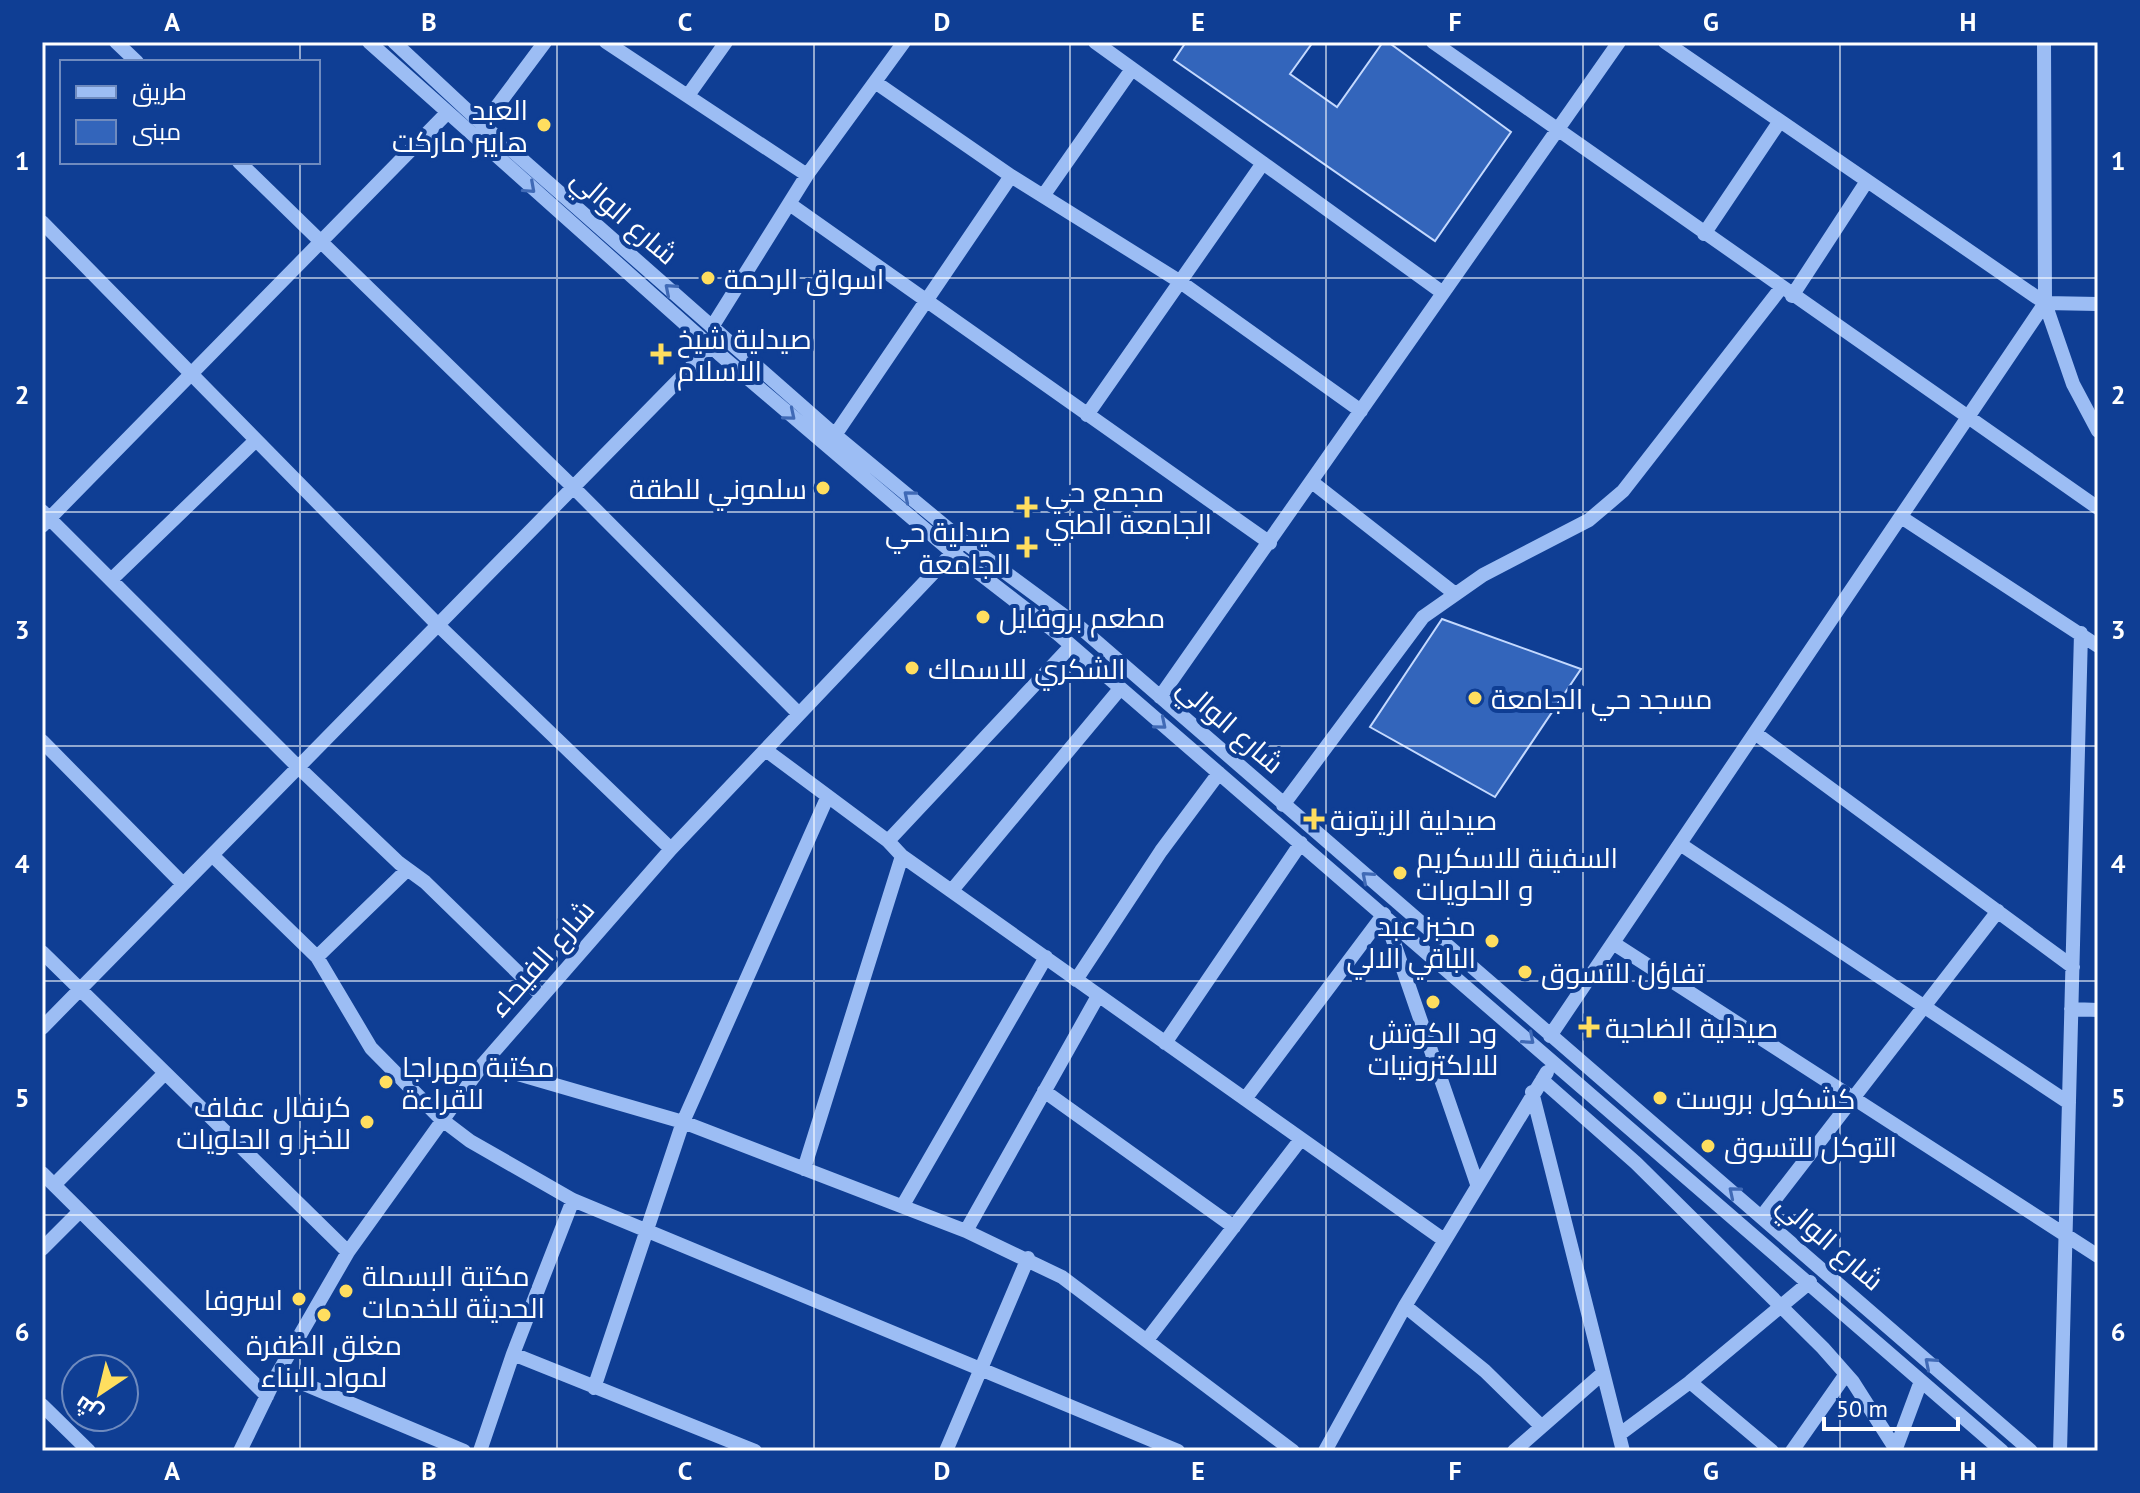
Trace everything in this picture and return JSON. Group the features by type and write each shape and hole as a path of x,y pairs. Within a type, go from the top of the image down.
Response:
{"street":[{"path":"116,42 135,60"},
{"name":"شارع الوالي","path":"369,42 711,347 953,553 1006,591 1301,843 2002,1451"},
{"name":"شارع الوالي","path":"394,42 483,125 835,435 963,541 1063,614 2031,1451"},
{"path":"483,125 545,42"},
{"path":"606,42 689,94 807,175"},
{"path":"689,94 726,42"},
{"path":"712,327 807,175 904,42"},
{"path":"1433,42 2098,508"},
{"path":"1160,697 1619,42"},
{"path":"1665,42 2045,303 2098,304"},
{"path":"2044,42 2045,303 2073,384 2098,431"},
{"path":"1103,44 1132,69 1443,293"},
{"path":"1043,196 1132,69"},
{"path":"875,82 1011,176 1179,281 1361,411"},
{"path":"447,113 44,519 113,578 298,767 407,870 425,882 541,995"},
{"path":"1704,234 1780,121"},
{"path":"1087,415 1263,163"},
{"path":"241,164 573,487 799,714"},
{"path":"835,435 1011,176"},
{"path":"1283,805 1423,617 1454,593 1589,520 1623,491 1787,292 1867,181"},
{"path":"791,205 1270,543"},
{"path":"42,222 438,625 671,849"},
{"path":"1550,1036 2045,303"},
{"path":"42,1028 711,347"},
{"path":"113,578 255,441"},
{"path":"1312,482 1454,593"},
{"path":"1901,517 2098,646"},
{"name":"شارع الفيحاء","path":"240,1451 278,1373 348,1252 483,1064 671,849 963,541"},
{"path":"2060,1451 2068,1237 2081,633"},
{"path":"888,841 1070,647"},
{"path":"953,889 1119,690"},
{"path":"1755,733 2073,967"},
{"path":"42,741 182,883"},
{"path":"767,751 888,841 902,856 953,889 1098,996 1444,1240"},
{"path":"1076,980 1161,851 1219,773"},
{"path":"594,1388 683,1122 827,798"},
{"path":"1165,1043 1301,843"},
{"path":"1680,844 2069,1103"},
{"path":"213,856 317,957 371,1048 441,1119 516,1170 573,1200 980,1368 1157,1447 1178,1451"},
{"path":"804,1169 902,856"},
{"path":"317,957 407,870"},
{"path":"1762,1216 1998,911"},
{"path":"1245,1099 1384,914"},
{"path":"1384,914 1477,1184"},
{"path":"1613,943 2098,1256"},
{"path":"42,952 348,1252"},
{"path":"903,1205 1046,957"},
{"path":"966,1231 1098,996"},
{"path":"2071,1009 2098,1010"},
{"path":"1344,1451 1327,1446 1405,1306 1554,1061"},
{"path":"483,1064 683,1122 903,1205 1028,1258 1062,1277 1293,1451"},
{"path":"54,1185 164,1074"},
{"path":"1537,1086 1636,1163 1781,1307 1846,1374 1895,1450"},
{"path":"1537,1086 1623,1451"},
{"path":"1044,1091 1234,1227"},
{"path":"1147,1340 1301,1139"},
{"path":"42,1173 267,1396"},
{"path":"480,1451 513,1354 573,1200"},
{"path":"42,1249 80,1211"},
{"path":"946,1451 1028,1258"},
{"path":"1620,1434 1690,1382 1810,1282"},
{"path":"1405,1306 1485,1371 1540,1425"},
{"path":"513,1354 755,1451"},
{"path":"278,1373 464,1451"},
{"path":"1514,1451 1540,1425 1603,1373"},
{"path":"1792,1451 1846,1374"},
{"path":"1895,1450 1921,1381"},
{"path":"1690,1382 1772,1451"},
{"path":"42,1405 89,1451"}],"building":[{"path":"1186,42 1313,42 1290,74 1337,107 1383,42 1388,42 1511,132 1435,241 1174,60"},
{"name":"مسجد حي الجامعة","path":"1442,619 1581,669 1495,797 1370,727"}],"place":[{"name":"العبد هايبر ماركت","path":"544,125"},
{"name":"اسواق الرحمة","path":"708,278"},
{"name":"صيدلية شيخ الاسلام","path":"661,354"},
{"name":"سلموني للطقة","path":"823,488"},
{"name":"مجمع حي الجامعة الطبي","path":"1027,507"},
{"name":"صيدلية حي الجامعة","path":"1027,547"},
{"name":"مطعم بروفايل","path":"983,617"},
{"name":"الشكري للاسماك","path":"912,668"},
{"name":"مسجد حي الجامعة","path":"1475,698"},
{"name":"صيدلية الزيتونة","path":"1314,819"},
{"name":"السفينة للاسكريم و الحلويات","path":"1400,873"},
{"name":"مخبز عبد الباقي الالي","path":"1492,941"},
{"name":"تفاؤل للتسوق","path":"1525,972"},
{"name":"ود الكوتش للالكترونيات","path":"1433,1002"},
{"name":"صيدلية الضاحية","path":"1589,1027"},
{"name":"مكتبة مهراجا للقراءة","path":"386,1082"},
{"name":"كشكول بروست","path":"1660,1098"},
{"name":"كرنفال عفاف للخبز و الحلويات","path":"367,1122"},
{"name":"التوكل للتسوق","path":"1708,1146"},
{"name":"مكتبة البسملة الحديثة للخدمات","path":"346,1291"},
{"name":"اسروفا","path":"299,1299"},
{"name":"مغلق الظفرة لمواد البناء","path":"324,1315"}]}
